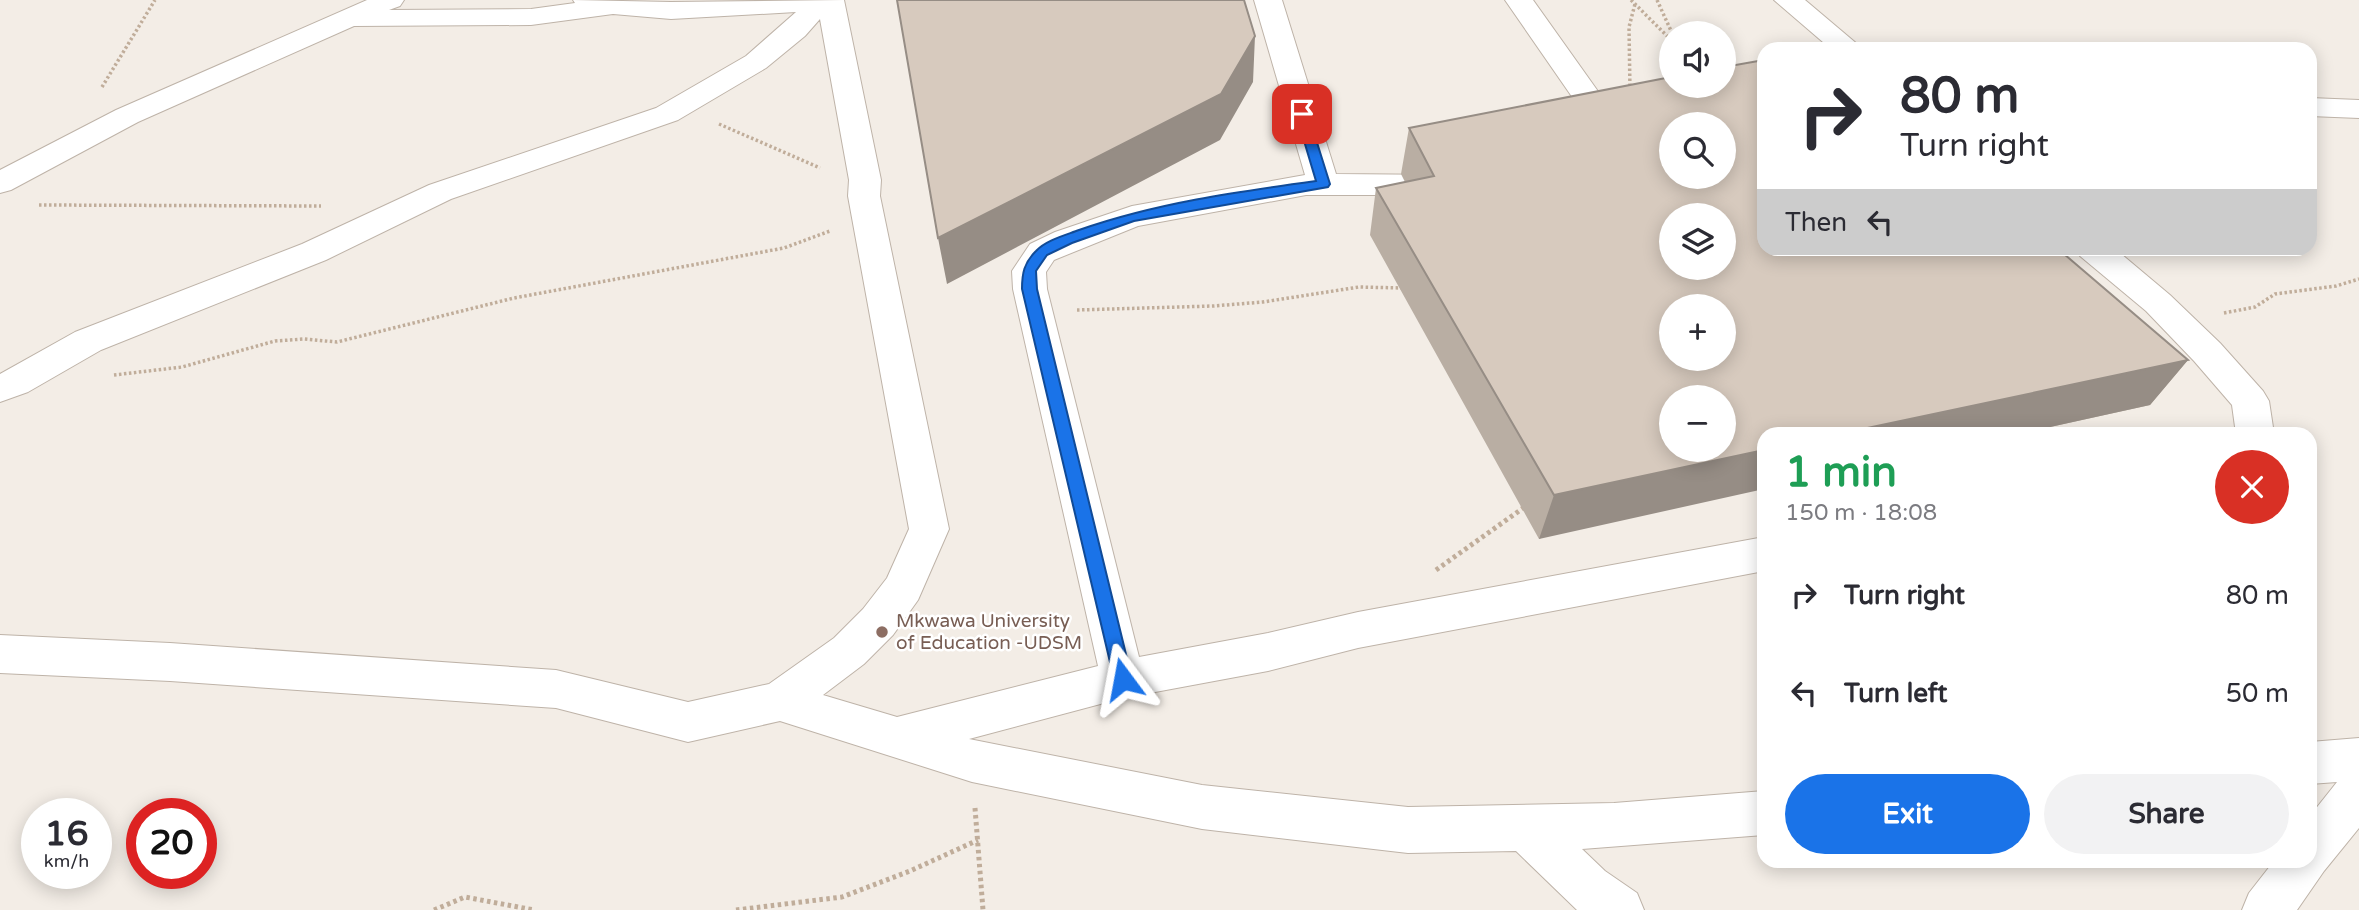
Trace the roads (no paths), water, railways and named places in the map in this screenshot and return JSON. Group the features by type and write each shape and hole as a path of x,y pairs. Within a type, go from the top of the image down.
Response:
{"street":[{"path":"0,183 127,116 390,0"},
{"path":"1268,0 1323,184"},
{"path":"1519,0 1592,104 1617,147 1623,170"},
{"path":"1788,0 1840,42"},
{"path":"347,19 531,17 598,3 651,9 824,1"},
{"path":"0,388 15,383 88,341 314,252 440,192 620,132 671,111 756,62 795,30 824,1"},
{"path":"0,654 184,663 556,689 688,722 780,701 849,651 878,622 903,588 929,529 864,188 824,1"},
{"path":"2317,107 2359,109"},
{"path":"1123,679 1034,309 1029,271 1042,252 1067,240 1132,217 1323,184 1442,185 1481,189"},
{"path":"2101,256 2175,320 2207,352 2250,401 2254,427"},
{"path":"895,738 1123,679 1268,652 1358,630 1757,555"},
{"path":"780,701 972,761 1202,807 1408,830 1614,827 1757,814"},
{"path":"2317,762 2359,759"},
{"path":"2317,844 2359,791"},
{"path":"1526,828 1588,888 1619,910"},
{"path":"2267,910 2299,868"}],"place":[{"name":"Mkwawa University of Education -UDSM","path":"882,632"}]}
